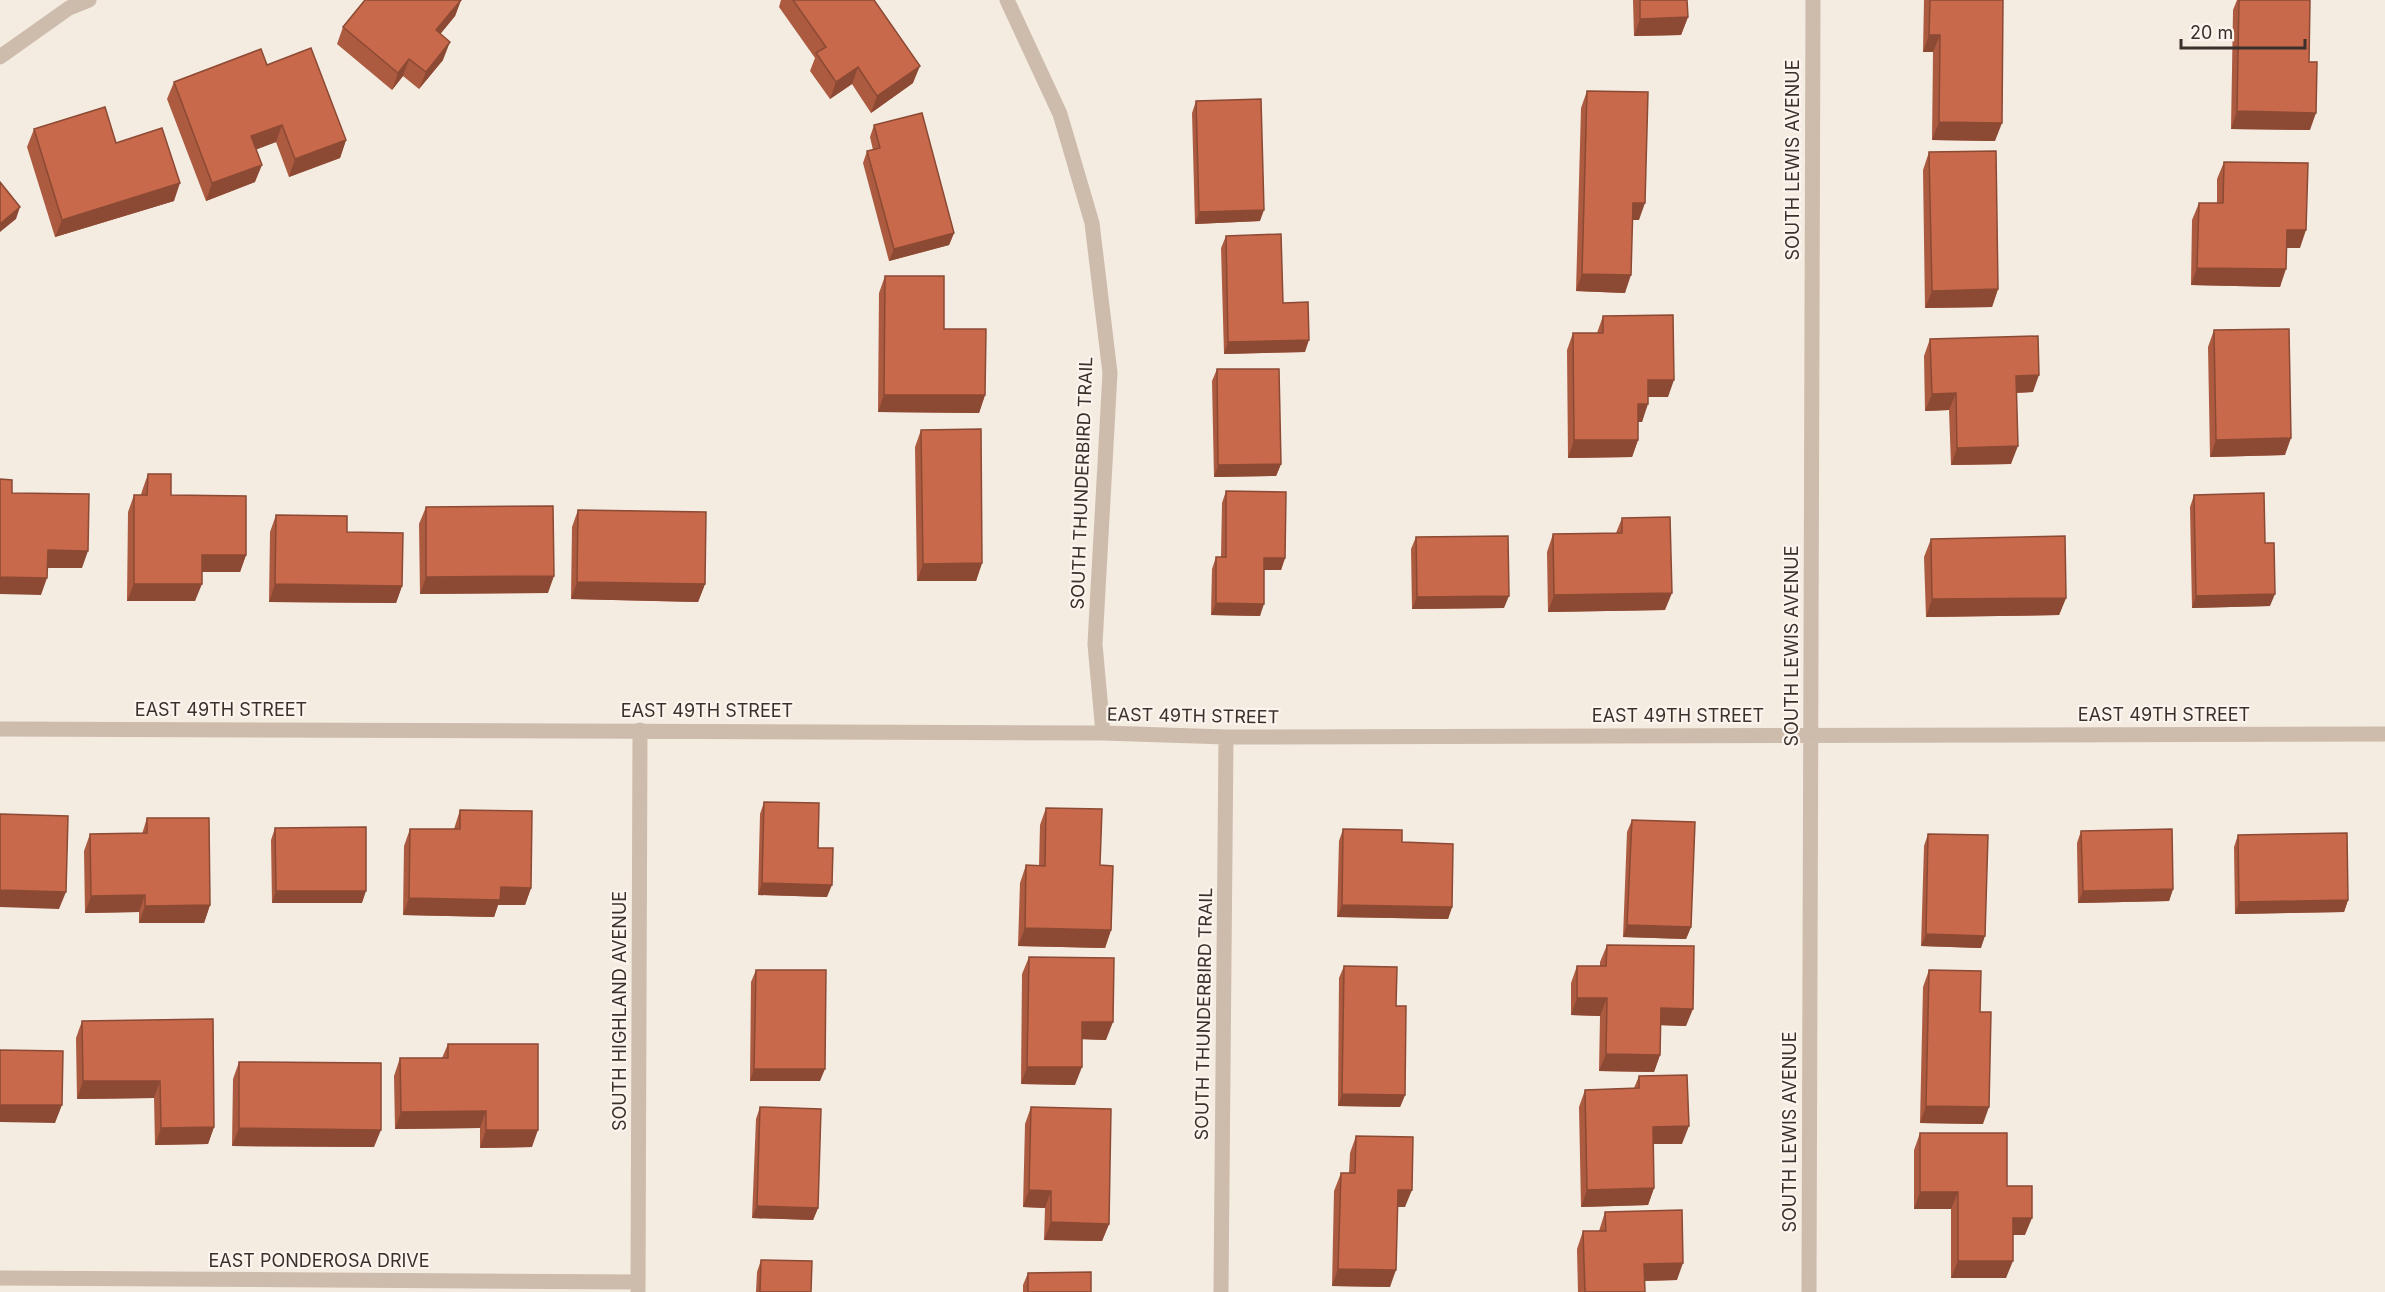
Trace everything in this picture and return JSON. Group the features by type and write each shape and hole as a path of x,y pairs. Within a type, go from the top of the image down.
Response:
{"street":[{"path":"0,57 67,4 89,0"},
{"name":"SOUTH THUNDERBIRD TRAIL","path":"1007,0 1060,114 1092,223 1110,373 1095,644 1103,733"},
{"name":"SOUTH LEWIS AVENUE","path":"1809,1292 1813,0"},
{"name":"EAST 49TH STREET","path":"0,729 1103,733 1226,737 2385,734"},
{"name":"SOUTH HIGHLAND AVENUE","path":"638,1287 640,730"},
{"name":"SOUTH THUNDERBIRD TRAIL","path":"1221,1292 1226,737"},
{"name":"EAST PONDEROSA DRIVE","path":"0,1278 638,1287"}],"building":[{"path":"365,0 461,0 436,30 450,42 426,72 409,59 398,73 343,27"},
{"path":"793,0 874,0 920,66 877,96 858,67 836,82 816,53 826,47"},
{"path":"1640,0 1687,0 1688,17 1640,19"},
{"path":"1930,0 2003,0 2002,123 1939,122 1940,35 1929,35"},
{"path":"2239,0 2310,0 2309,62 2317,62 2316,113 2237,111"},
{"path":"311,48 346,140 295,159 282,125 251,136 262,165 212,183 174,82 261,49 267,65"},
{"path":"1587,91 1648,92 1645,203 1633,203 1631,275 1582,274"},
{"path":"1261,99 1264,210 1199,212 1196,101"},
{"path":"105,107 116,143 162,128 180,183 62,220 34,129"},
{"path":"922,113 954,233 894,249 867,151 880,148 874,125"},
{"path":"1996,151 1998,289 1932,291 1929,152"},
{"path":"2224,162 2308,163 2306,230 2287,230 2286,269 2197,268 2199,203 2223,203"},
{"path":"0,182 20,207 0,224"},
{"path":"1281,234 1283,303 1308,302 1309,340 1228,342 1226,236"},
{"path":"885,276 944,276 944,329 986,329 985,395 884,395"},
{"path":"1673,315 1674,380 1648,380 1648,404 1638,404 1638,440 1574,440 1573,333 1603,333 1603,316"},
{"path":"2289,329 2291,438 2216,440 2214,330"},
{"path":"2038,336 2039,375 2016,376 2018,446 1957,448 1956,393 1932,394 1930,339"},
{"path":"1217,369 1279,369 1281,464 1218,465"},
{"path":"981,429 982,563 923,564 921,430"},
{"path":"148,474 171,474 171,495 246,496 246,555 202,555 202,584 134,584 134,495 147,495"},
{"path":"0,479 12,480 12,493 89,494 88,551 48,550 47,578 0,577"},
{"path":"1226,491 1286,492 1285,558 1264,558 1264,604 1216,603 1216,557 1226,557"},
{"path":"2264,493 2265,543 2274,543 2275,594 2196,596 2194,495"},
{"path":"553,506 554,576 426,577 426,507"},
{"path":"578,510 706,512 705,584 577,582"},
{"path":"276,515 347,516 347,532 403,533 402,586 275,584"},
{"path":"1670,517 1672,593 1554,595 1553,534 1622,533 1622,518"},
{"path":"1508,536 1509,596 1417,597 1416,537"},
{"path":"2065,536 2066,598 1932,599 1931,539"},
{"path":"764,802 819,803 818,848 833,848 832,885 762,883"},
{"path":"1046,808 1102,809 1100,865 1113,866 1111,930 1025,928 1026,865 1045,866"},
{"path":"460,810 532,811 531,888 501,887 500,900 409,898 410,829 460,829"},
{"path":"0,814 68,816 66,892 0,890"},
{"path":"147,818 209,818 210,905 145,906 145,895 91,896 90,834 147,833"},
{"path":"1632,820 1695,822 1691,927 1627,925"},
{"path":"366,827 366,891 276,891 275,828"},
{"path":"1343,829 1402,830 1402,842 1453,844 1452,907 1342,905"},
{"path":"2172,829 2173,889 2083,891 2081,831"},
{"path":"2347,833 2348,900 2239,902 2238,835"},
{"path":"1928,834 1988,835 1985,936 1926,934"},
{"path":"1607,945 1694,946 1693,1009 1661,1008 1660,1055 1606,1054 1607,998 1577,998 1577,966 1606,966"},
{"path":"1029,957 1114,958 1113,1022 1082,1022 1082,1067 1027,1067"},
{"path":"1344,966 1397,967 1396,1006 1406,1006 1405,1095 1342,1094"},
{"path":"756,970 826,970 825,1069 754,1069"},
{"path":"1929,970 1981,971 1980,1012 1991,1012 1989,1107 1926,1106"},
{"path":"213,1019 214,1127 161,1128 160,1081 83,1081 82,1021"},
{"path":"448,1044 538,1044 538,1130 486,1130 486,1111 401,1112 400,1058 448,1058"},
{"path":"0,1050 63,1051 62,1105 0,1105"},
{"path":"239,1062 381,1063 381,1130 239,1128"},
{"path":"1687,1075 1689,1126 1653,1127 1654,1188 1587,1190 1585,1090 1639,1088 1639,1076"},
{"path":"760,1107 821,1109 818,1208 757,1206"},
{"path":"1031,1107 1111,1109 1109,1224 1051,1222 1051,1191 1029,1190"},
{"path":"1920,1133 2007,1133 2007,1186 2032,1186 2032,1218 2013,1218 2013,1261 1958,1261 1958,1192 1920,1192"},
{"path":"1356,1136 1413,1137 1412,1190 1398,1190 1396,1270 1338,1269 1341,1173 1355,1173"},
{"path":"1682,1210 1683,1263 1644,1264 1645,1292 1585,1292 1583,1231 1606,1231 1605,1212"},
{"path":"761,1260 812,1261 811,1292 760,1292"},
{"path":"1091,1272 1091,1292 1028,1292 1028,1273"}]}
